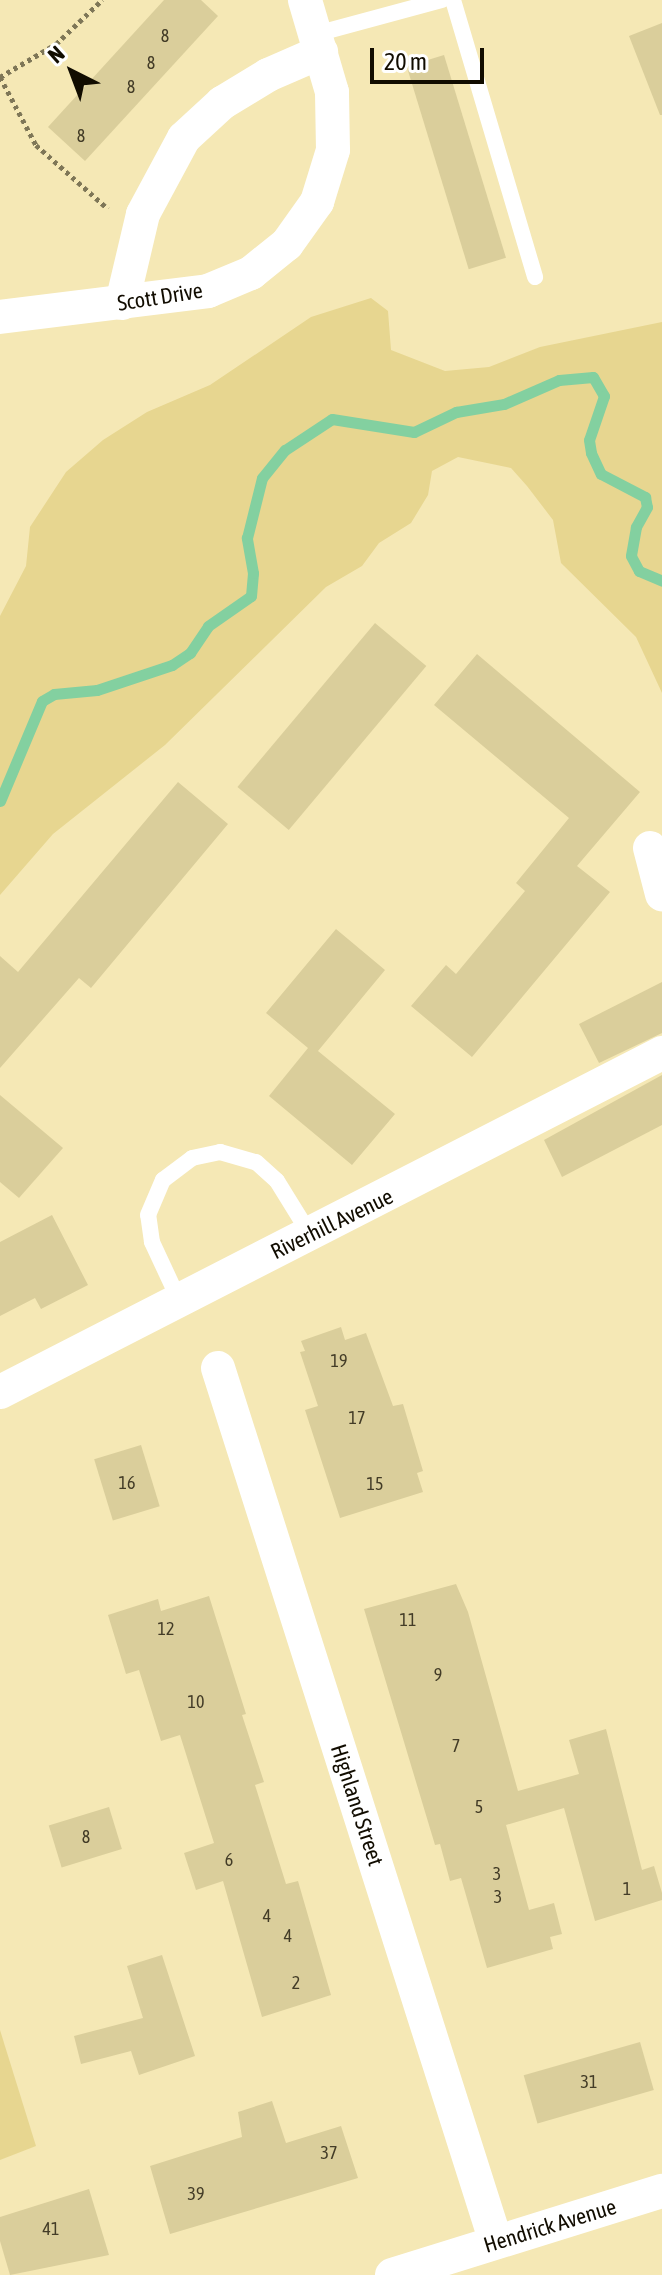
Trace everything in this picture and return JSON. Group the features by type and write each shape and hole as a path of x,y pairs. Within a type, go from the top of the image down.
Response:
{"street":[{"name":"Scott Drive","path":"0,317 181,297 228,283 270,260 303,225 327,179 333,150 332,92 305,0"},
{"path":"122,303 140,228 169,158 196,126 318,43"},
{"path":"650,848 662,894"},
{"name":"Riverhill Avenue","path":"0,1392 178,1298 311,1236 662,1053"},
{"name":"Highland Street","path":"218,1368 496,2242"},
{"name":"Hendrick Avenue","path":"392,2275 662,2191"}],"lane":[{"path":"318,43 442,0"},
{"path":"453,0 535,277"},
{"path":"178,1298 152,1242 148,1215 163,1180 192,1158 220,1152 256,1162 277,1181 311,1236"}],"path":[{"path":"102,0 56,44 0,77 20,122 56,166 100,204 140,228"}],"shaded area":[{"path":"371,298 388,311 391,350 445,371 489,367 540,347 662,322 662,693 636,637 561,563 553,520 527,486 511,468 458,457 432,471 428,495 411,523 379,543 362,566 326,587 165,745 53,834 0,895 0,616 26,566 30,527 66,472 103,440 147,412 210,385 311,317"},
{"path":"0,2030 36,2146 0,2160"}],"building":[{"path":"164,0 201,0 218,16 85,161 48,127"},
{"path":"662,23 662,115 660,115 629,36"},
{"path":"444,55 506,258 469,269 407,66"},
{"path":"375,623 426,666 289,830 237,787"},
{"path":"477,654 640,792 577,866 610,892 472,1057 411,1006 446,965 456,974 525,891 516,883 569,818 434,705"},
{"path":"178,782 228,824 91,988 79,978 0,1068 0,956 18,972"},
{"path":"336,929 385,970 318,1051 395,1114 352,1165 269,1096 308,1048 266,1013"},
{"path":"662,982 662,1033 599,1063 579,1024"},
{"path":"662,1075 662,1125 562,1177 544,1140"},
{"path":"0,1095 63,1148 19,1198 0,1182"},
{"path":"52,1215 88,1285 41,1309 35,1298 0,1316 0,1242"},
{"path":"341,1327 345,1340 366,1333 393,1406 403,1404 423,1471 417,1473 423,1492 340,1518 305,1410 318,1406 300,1352 305,1351 301,1341"},
{"path":"141,1445 160,1506 113,1521 94,1459"},
{"path":"456,1584 468,1612 518,1791 579,1774 569,1740 606,1729 642,1870 654,1866 662,1893 662,1900 595,1921 564,1808 506,1825 529,1910 554,1903 562,1934 550,1937 553,1949 487,1968 461,1878 450,1881 440,1844 435,1845 364,1609"},
{"path":"209,1596 264,1782 255,1785 286,1884 298,1881 331,1995 262,2017 223,1881 196,1890 184,1853 214,1843 180,1735 161,1741 139,1670 126,1674 108,1615 158,1599 161,1611"},
{"path":"109,1807 122,1849 62,1867 49,1825"},
{"path":"162,1955 195,2056 139,2075 131,2051 81,2064 74,2036 143,2018 127,1966"},
{"path":"640,2042 654,2090 537,2123 524,2075"},
{"path":"272,2101 286,2143 341,2126 358,2178 170,2234 150,2166 242,2137 238,2112"},
{"path":"89,2189 109,2255 10,2275 0,2241 0,2217"}],"waterway":[{"path":"0,801 42,701 54,694 97,690 172,665 190,653 208,626 251,596 253,573 247,538 262,478 285,450 332,419 414,432 456,412 504,404 559,380 593,377 604,396 589,440 591,453 601,474 645,497 647,507 636,527 631,556 639,571 662,581"}]}
